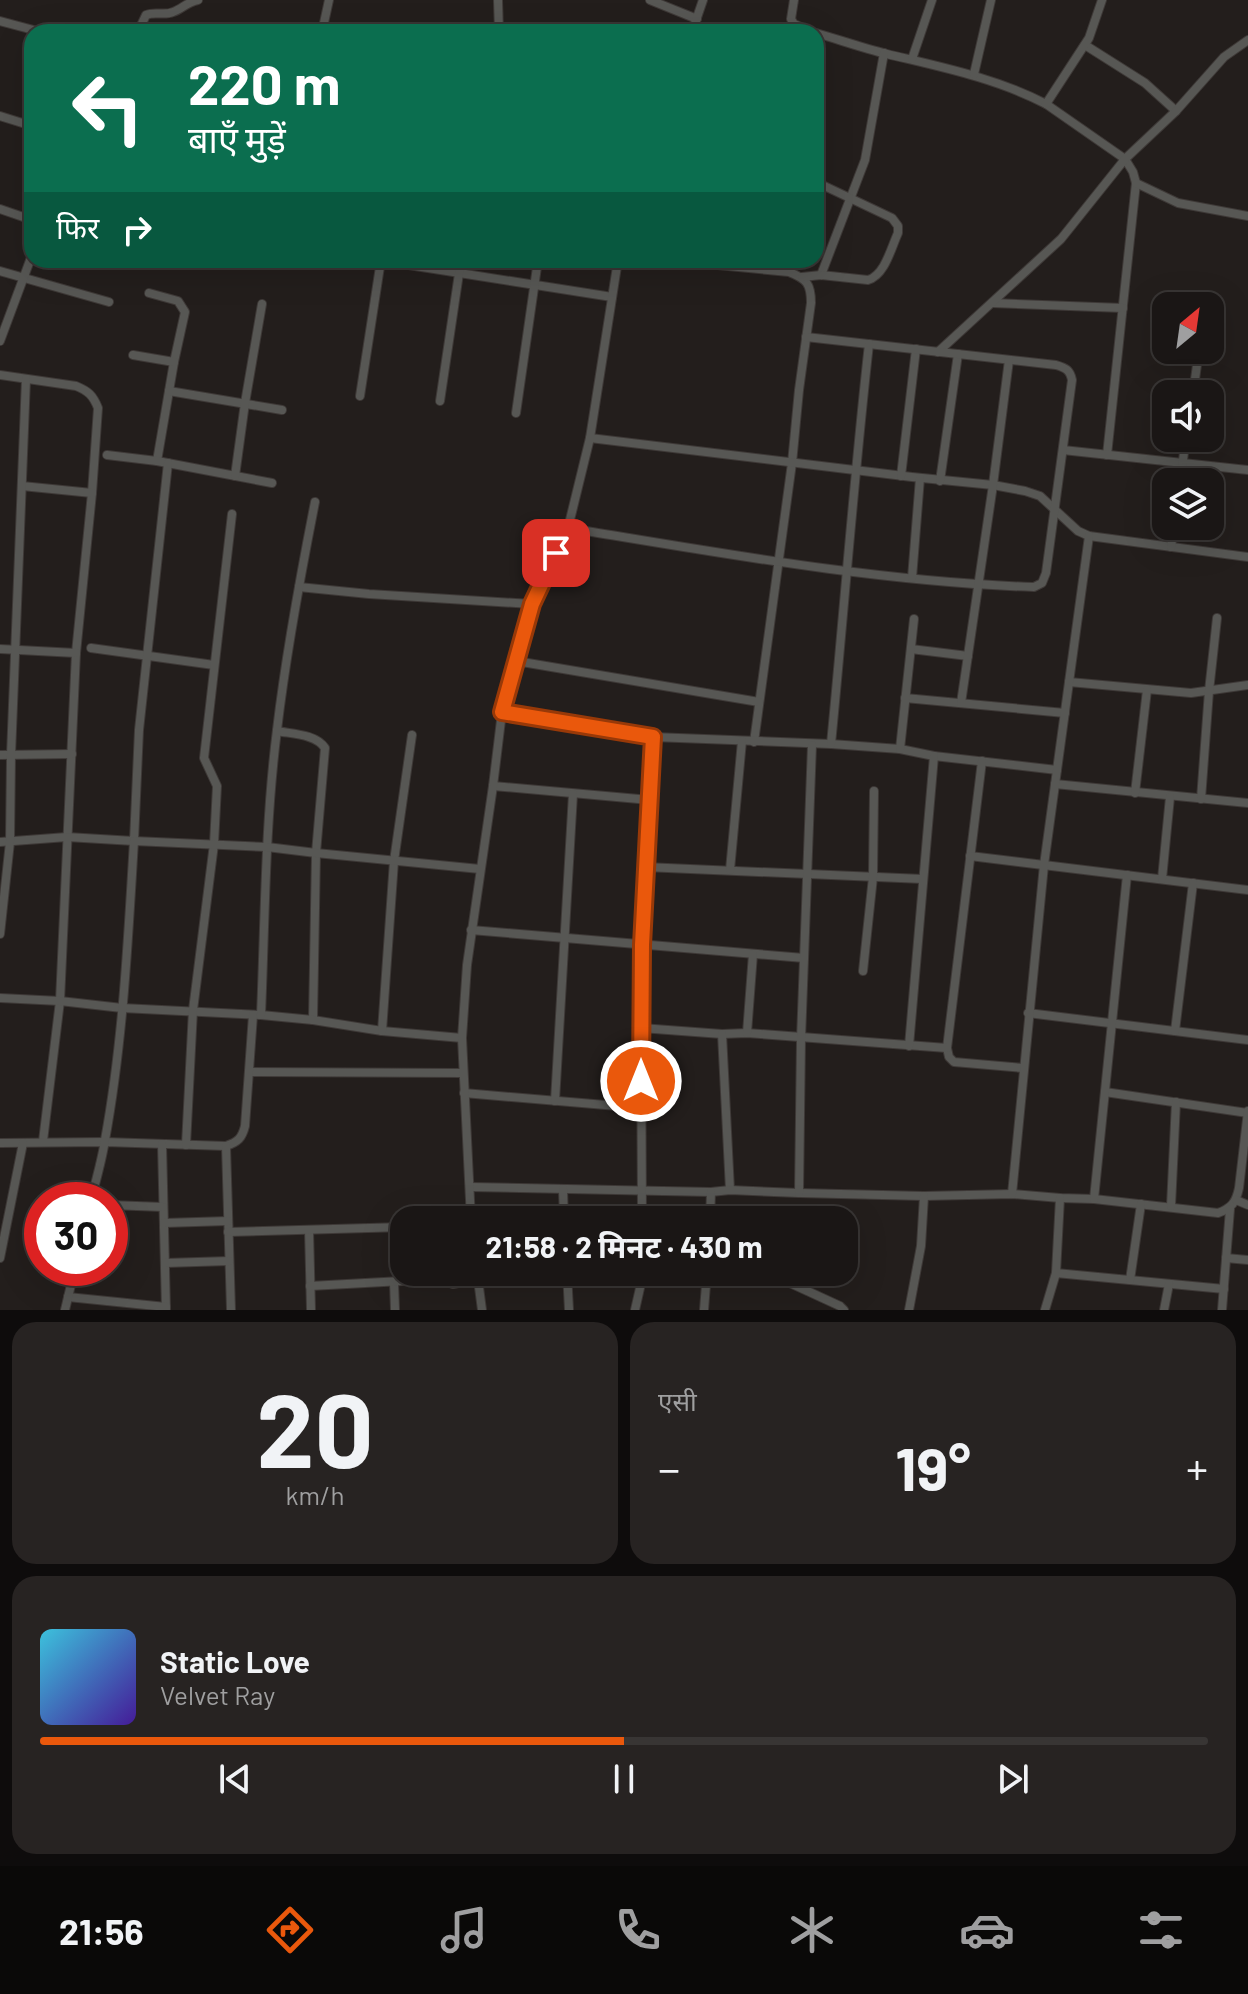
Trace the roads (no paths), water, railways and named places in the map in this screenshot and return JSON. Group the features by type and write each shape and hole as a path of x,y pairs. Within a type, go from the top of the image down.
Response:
{"street":[{"path":"142,24 151,12 169,14 198,0"},
{"path":"324,24 329,0"},
{"path":"498,0 499,24"},
{"path":"650,0 697,19"},
{"path":"695,24 703,0"},
{"path":"794,0 791,19 794,24"},
{"path":"912,59 932,0"},
{"path":"974,74 991,0"},
{"path":"1046,104 1089,38 1102,0"},
{"path":"0,21 24,27"},
{"path":"824,35 884,53 974,74 1046,104 1125,159 1136,183 1107,455"},
{"path":"938,352 1061,239 1125,159 1176,111 1224,57 1248,40"},
{"path":"1085,45 1145,83 1176,111"},
{"path":"824,267 865,160 884,53"},
{"path":"0,116 24,124"},
{"path":"1136,183 1178,203 1248,216"},
{"path":"754,268 789,272 802,277 821,275 868,280 881,271 898,233 898,226 892,218 824,186"},
{"path":"0,209 24,217"},
{"path":"0,341 27,268"},
{"path":"360,396 379,268"},
{"path":"429,268 612,297"},
{"path":"440,401 460,268"},
{"path":"516,413 537,268"},
{"path":"471,1206 462,1038 471,930 502,712 532,604 568,528 590,438 617,268"},
{"path":"821,275 824,268"},
{"path":"0,271 109,302"},
{"path":"754,742 811,303 811,288 802,277"},
{"path":"149,293 178,301 185,312 157,461"},
{"path":"992,303 1123,308"},
{"path":"235,476 262,304"},
{"path":"568,528 779,562 912,578 978,585 1034,587 1042,583 1063,450 1072,380 1070,372 1056,365 806,337"},
{"path":"831,744 869,344"},
{"path":"901,476 916,349"},
{"path":"940,481 958,354"},
{"path":"133,355 174,362"},
{"path":"961,703 1009,360"},
{"path":"0,375 76,386 87,390 98,408 76,653 60,1001 43,1141"},
{"path":"0,934 10,842 26,379"},
{"path":"169,391 282,410"},
{"path":"590,438 993,485 1040,496 1078,531 1089,536 1248,557"},
{"path":"1063,450 1248,470"},
{"path":"1182,468 1184,452"},
{"path":"107,455 157,461 272,483"},
{"path":"95,1182 105,1142 122,1008 139,730 168,463"},
{"path":"912,578 920,478"},
{"path":"22,486 92,493"},
{"path":"0,1143 43,1141 226,1146 237,1142 242,1136 257,1015 277,731 315,502"},
{"path":"186,1145 193,1010 214,844 217,786 204,758 232,514"},
{"path":"1012,1194 1044,865 1089,536"},
{"path":"1171,547 1172,540"},
{"path":"299,587 532,604"},
{"path":"1201,799 1217,618"},
{"path":"900,749 914,619"},
{"path":"91,648 214,665"},
{"path":"0,649 76,653"},
{"path":"911,649 968,656"},
{"path":"516,661 759,702"},
{"path":"1069,682 1191,693 1248,685"},
{"path":"1135,793 1147,690"},
{"path":"905,698 1065,713"},
{"path":"502,712 653,737 900,749 934,756 1057,770"},
{"path":"277,731 310,737 321,741 325,748 316,853 313,1020"},
{"path":"382,1031 394,861 412,735"},
{"path":"642,1206 642,945 653,737"},
{"path":"730,870 742,741"},
{"path":"799,1193 801,1039 812,745"},
{"path":"0,755 72,754"},
{"path":"909,1046 934,756"},
{"path":"982,761 947,1048 954,1062 1023,1068"},
{"path":"1055,784 1248,803"},
{"path":"493,786 650,800"},
{"path":"863,971 873,877 874,791"},
{"path":"555,1101 573,794"},
{"path":"1162,879 1170,797"},
{"path":"0,842 67,837 214,844 480,869"},
{"path":"970,856 1248,890"},
{"path":"645,867 923,879"},
{"path":"1094,1199 1127,875"},
{"path":"1175,1031 1193,883"},
{"path":"471,930 804,958"},
{"path":"747,1033 753,954"},
{"path":"0,998 257,1015 462,1038"},
{"path":"1028,1013 1248,1040"},
{"path":"641,1028 947,1048"},
{"path":"722,1034 730,1190"},
{"path":"249,1072 463,1073"},
{"path":"1105,1092 1248,1112 1239,1188 1230,1209 1222,1310"},
{"path":"464,1093 641,1108"},
{"path":"1171,1206 1176,1102"},
{"path":"0,1258 4,1215 23,1143"},
{"path":"68,1297 166,1308 162,1144"},
{"path":"226,1146 231,1310"},
{"path":"470,1187 924,1196 1012,1194 1171,1206 1218,1213 1230,1209"},
{"path":"563,1189 564,1206"},
{"path":"710,1206 711,1192"},
{"path":"911,1309 921,1246 924,1196"},
{"path":"1045,1310 1056,1273 1060,1198"},
{"path":"1236,1200 1248,1205"},
{"path":"1130,1280 1141,1204"},
{"path":"128,1206 163,1207"},
{"path":"164,1223 228,1221"},
{"path":"228,1232 390,1227"},
{"path":"309,1230 311,1310"},
{"path":"1226,1258 1248,1260"},
{"path":"165,1263 229,1261"},
{"path":"1056,1273 1224,1289"},
{"path":"310,1286 390,1282"},
{"path":"1164,1310 1169,1284"},
{"path":"65,1310 71,1286"},
{"path":"394,1286 395,1310"},
{"path":"479,1286 482,1310"},
{"path":"568,1286 569,1310"},
{"path":"635,1310 640,1286"},
{"path":"704,1310 706,1286"},
{"path":"796,1286 844,1310"}]}
